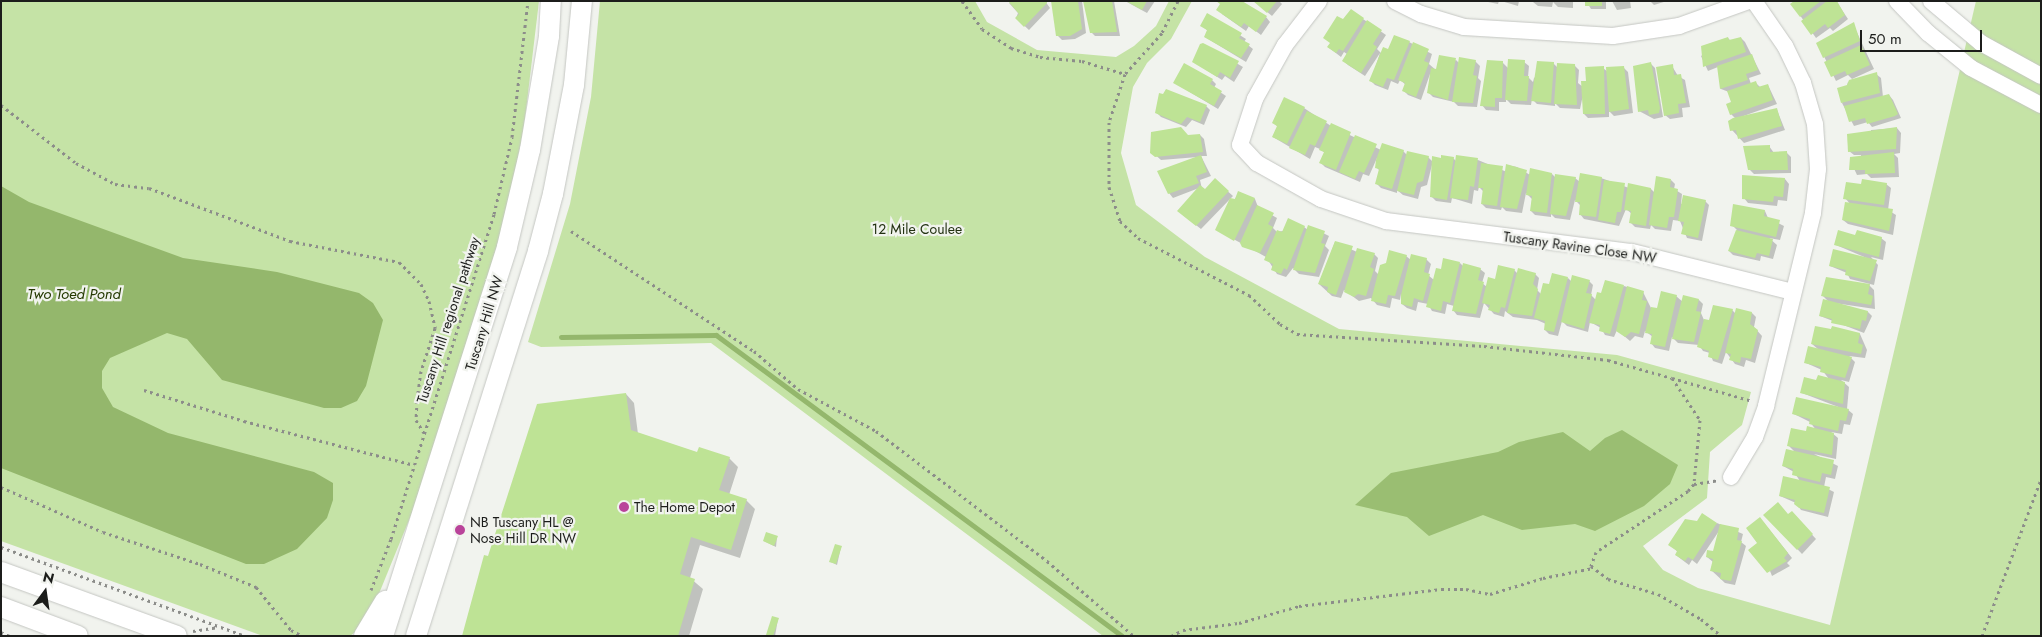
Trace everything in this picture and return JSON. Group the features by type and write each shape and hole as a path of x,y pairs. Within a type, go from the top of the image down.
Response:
{"street":[{"name":"Tuscany Hill NW","path":"382,636 507,247 531,140 549,36 551,1"},
{"path":"416,636 548,213 574,85 582,1"},
{"name":"Tuscany Ravine Close NW","path":"1319,1 1284,45 1255,99 1240,145 1256,163 1321,199 1386,221 1632,252 1793,292"},
{"path":"1395,1 1421,14 1464,28 1613,36 1679,26 1749,1"},
{"path":"1732,478 1755,437 1766,406 1817,191 1816,131 1810,103 1795,64 1754,1"},
{"path":"1897,1 1928,34 1964,63 2041,105"},
{"path":"1931,1 1981,43 2041,76"},
{"path":"364,636 406,562"},
{"path":"1,572 177,636"},
{"path":"1,607 78,636"}],"path":[{"name":"Tuscany Hill regional pathway","path":"370,592 391,539 494,214 512,137 528,1"},
{"path":"962,1 982,29 1012,48 1040,58 1082,61 1125,74"},
{"path":"1178,1 1162,33 1125,74 1108,133 1109,187 1120,221 1138,238 1249,295 1292,332 1309,337 1484,346 1608,360 1766,406"},
{"path":"1,105 76,163 115,184 149,188 290,241 399,262 421,284 429,300 435,328 420,371 416,420 424,433"},
{"path":"571,231 754,351 798,389 876,432 1047,561 1134,636"},
{"path":"1672,378 1700,420 1694,484 1688,491 1596,552 1590,562 1593,568 1618,583 1658,594 1701,620 1722,636"},
{"path":"144,390 244,422 414,465"},
{"path":"1694,484 1732,478"},
{"path":"1982,636 2041,479"},
{"path":"1,487 103,532 200,564 256,587 291,630 303,636"},
{"path":"1,547 245,636"},
{"path":"1172,636 1183,630 1239,623 1299,606 1442,589 1466,589 1490,594 1543,578 1593,568"},
{"path":"1,632 10,636"}],"green space":[{"path":"1,1 539,1 524,127 508,207 477,316 416,503 367,623 350,636 263,636 1,541"},
{"name":"12 Mile Coulee","path":"600,1 975,1 987,22 1037,50 1116,57 1134,46 1156,26 1169,1 1192,1 1171,39 1147,63 1133,87 1121,153 1136,205 1205,257 1339,329 1617,355 1751,392 1742,425 1710,452 1707,498 1643,546 1663,570 1698,588 1830,625 1976,1 2041,1 2041,636 1103,636 711,343 541,347 528,342 570,204 591,97"}],"shaded area":[{"path":"1622,430 1678,465 1670,484 1644,506 1595,531 1575,524 1522,530 1483,515 1429,536 1407,517 1355,505 1391,473 1498,452 1519,442 1563,432 1590,451 1605,438"}],"water":[{"name":"Two Toed Pond","path":"1,186 29,202 183,258 277,272 359,293 373,303 383,320 366,386 357,401 341,408 324,408 222,380 187,339 167,333 110,358 102,371 102,388 113,407 168,433 314,472 333,483 333,500 327,518 297,549 264,564 246,564 1,468"}],"building":[{"path":"1008,1 1047,1 1047,3 1024,27 1015,18 1019,14"},
{"path":"1051,1 1078,1 1082,29 1070,36 1056,36"},
{"path":"1083,1 1112,1 1117,32 1090,33"},
{"path":"1126,1 1147,1 1142,10"},
{"path":"1216,1 1242,1 1267,16 1256,32 1244,23 1241,27 1216,10 1220,4"},
{"path":"1253,1 1277,1 1267,13"},
{"path":"1585,1 1602,1 1602,6 1585,6"},
{"path":"1794,1 1821,1 1800,17 1790,4"},
{"path":"1827,1 1837,1 1845,15 1828,28 1825,24 1811,35 1801,21"},
{"path":"1351,9 1364,18 1343,51 1339,49 1336,53 1327,47 1330,43 1323,38 1337,16 1343,19"},
{"path":"1207,13 1242,33 1239,38 1250,44 1241,58 1204,37 1207,30 1200,26"},
{"path":"1367,20 1382,30 1373,44 1377,47 1361,73 1342,61"},
{"path":"1854,22 1860,41 1823,58 1816,43"},
{"path":"1394,35 1410,41 1394,80 1387,78 1383,87 1369,81 1383,47 1388,49"},
{"path":"1728,37 1729,40 1741,37 1746,52 1703,67 1701,46"},
{"path":"1413,42 1429,49 1424,61 1429,63 1416,97 1402,91 1405,83 1398,80"},
{"path":"1203,43 1239,61 1230,78 1220,72 1217,77 1192,62 1200,44"},
{"path":"1861,45 1870,65 1847,75 1845,71 1831,77 1824,62"},
{"path":"1752,54 1758,70 1746,74 1748,80 1720,89 1717,66"},
{"path":"1439,55 1456,58 1448,100 1427,93 1431,68 1436,69"},
{"path":"1459,57 1476,60 1473,75 1477,76 1473,103 1452,102"},
{"path":"1508,59 1525,60 1524,76 1529,76 1527,101 1505,100"},
{"path":"1487,60 1503,61 1502,98 1495,98 1495,107 1480,106"},
{"path":"1537,61 1554,62 1551,103 1531,101"},
{"path":"1651,62 1660,108 1659,113 1649,115 1648,110 1638,112 1633,66"},
{"path":"1184,63 1213,79 1210,84 1222,91 1214,106 1173,83"},
{"path":"1557,63 1575,64 1577,105 1554,104"},
{"path":"1673,64 1674,75 1681,74 1686,103 1678,104 1679,113 1664,116 1656,67"},
{"path":"1604,66 1605,114 1583,114 1581,81 1586,81 1585,67"},
{"path":"1624,66 1629,109 1609,112 1606,67"},
{"path":"1877,72 1880,93 1841,103 1837,88 1847,85 1849,80"},
{"path":"1756,81 1758,87 1768,84 1773,100 1730,115 1726,104 1731,102 1727,91"},
{"path":"1166,89 1207,105 1200,122 1187,117 1181,124 1155,113 1159,93 1163,94"},
{"path":"1889,94 1898,114 1867,124 1865,118 1849,122 1844,106"},
{"path":"1284,97 1305,107 1287,144 1272,137 1277,126 1272,123"},
{"path":"1777,108 1782,126 1738,139 1736,130 1730,131 1728,121 1733,118"},
{"path":"1307,111 1327,121 1315,146 1310,144 1305,155 1289,148"},
{"path":"1331,123 1351,132 1336,170 1319,163 1324,152 1319,150"},
{"path":"1181,127 1188,135 1200,134 1203,152 1155,157 1150,153 1151,132"},
{"path":"1897,127 1896,149 1848,152 1847,134"},
{"path":"1355,135 1377,144 1364,173 1359,171 1355,179 1339,172"},
{"path":"1382,143 1404,150 1392,189 1375,184 1379,169 1375,168 1376,160"},
{"path":"1770,145 1770,152 1787,151 1788,170 1748,170 1743,146"},
{"path":"1407,151 1429,156 1423,181 1417,183 1414,195 1397,191"},
{"path":"1894,152 1895,173 1865,174 1865,170 1849,170 1850,157"},
{"path":"1201,155 1207,172 1196,176 1199,183 1168,194 1157,171"},
{"path":"1441,155 1454,157 1447,200 1430,197 1432,156 1441,158"},
{"path":"1456,155 1478,158 1474,187 1470,186 1468,200 1450,198"},
{"path":"1481,163 1503,166 1497,206 1481,204 1483,188 1478,188"},
{"path":"1506,164 1527,170 1517,209 1500,207"},
{"path":"1530,168 1552,173 1547,213 1530,211 1532,196 1526,195"},
{"path":"1580,173 1602,177 1596,217 1579,215 1580,202 1575,202"},
{"path":"1555,174 1576,177 1566,216 1550,214"},
{"path":"1742,175 1785,178 1783,197 1774,196 1773,202 1742,199"},
{"path":"1656,176 1671,179 1670,187 1678,189 1674,217 1669,217 1667,228 1649,225"},
{"path":"1215,178 1229,191 1196,226 1177,211 1200,185 1205,189"},
{"path":"1862,179 1887,183 1884,205 1843,199 1846,182 1861,184"},
{"path":"1604,180 1625,183 1621,212 1617,212 1615,223 1598,220"},
{"path":"1628,183 1651,188 1646,226 1629,223 1631,211 1624,210"},
{"path":"1238,191 1255,198 1234,241 1215,230 1230,198 1235,199"},
{"path":"1683,195 1706,200 1698,238 1681,234 1684,222 1678,221"},
{"path":"1845,202 1893,209 1889,231 1842,220"},
{"path":"1733,204 1765,210 1764,216 1780,220 1776,237 1730,226"},
{"path":"1257,205 1274,213 1268,224 1273,227 1260,253 1242,247 1240,243"},
{"path":"1288,218 1305,226 1287,270 1284,268 1281,274 1271,270 1273,264 1264,260 1277,230 1282,232"},
{"path":"1308,225 1325,231 1321,243 1325,244 1315,273 1293,270"},
{"path":"1736,230 1773,239 1769,256 1757,253 1755,258 1728,251"},
{"path":"1838,230 1855,235 1857,230 1882,237 1879,257 1834,245"},
{"path":"1335,241 1353,246 1336,295 1327,292 1328,287 1318,284"},
{"path":"1357,248 1375,253 1370,267 1374,269 1366,296 1358,294 1354,297 1344,292"},
{"path":"1833,249 1877,260 1870,281 1845,275 1846,270 1829,266"},
{"path":"1389,250 1407,255 1395,296 1388,295 1386,304 1371,301 1380,265 1386,263"},
{"path":"1411,254 1427,258 1424,272 1430,274 1423,301 1414,298 1412,307 1401,304 1401,295"},
{"path":"1443,258 1460,262 1450,303 1443,301 1441,311 1426,307 1436,268 1441,269"},
{"path":"1463,263 1481,268 1478,280 1484,282 1476,314 1452,311"},
{"path":"1498,265 1515,269 1505,308 1501,307 1499,313 1488,310 1490,305 1482,303 1488,277 1495,279"},
{"path":"1518,268 1536,273 1533,284 1538,289 1532,316 1507,313"},
{"path":"1552,273 1568,277 1554,332 1544,330 1545,321 1534,318 1543,283 1549,284"},
{"path":"1572,275 1590,280 1586,293 1592,294 1584,329 1561,322"},
{"path":"1826,277 1870,284 1868,294 1873,296 1871,305 1821,296"},
{"path":"1605,280 1624,285 1610,334 1599,331 1600,325 1589,323 1597,292 1601,293"},
{"path":"1627,286 1644,291 1642,300 1647,301 1639,334 1631,332 1625,337 1616,331"},
{"path":"1661,291 1677,295 1665,347 1650,344 1652,334 1645,333 1651,307 1657,308"},
{"path":"1683,295 1699,299 1696,311 1701,312 1694,342 1672,339"},
{"path":"1823,299 1868,311 1866,321 1862,320 1860,329 1831,323 1832,319 1819,316"},
{"path":"1713,305 1733,309 1718,360 1708,357 1709,351 1697,347 1704,319 1709,320"},
{"path":"1736,308 1752,312 1750,324 1758,330 1751,359 1741,357 1740,363 1729,360 1731,354 1725,353"},
{"path":"1815,326 1831,329 1832,326 1860,333 1858,343 1863,345 1861,354 1811,344"},
{"path":"1808,346 1852,357 1845,378 1820,372 1821,367 1804,363"},
{"path":"1818,375 1845,382 1843,404 1800,393 1804,377 1816,380"},
{"name":"The Home Depot","path":"626,393 631,430 697,452 699,447 730,457 719,490 747,499 731,550 691,537 680,574 695,579 678,636 462,636 484,555 488,556 537,404"},
{"path":"1796,397 1849,409 1846,421 1840,420 1838,431 1809,424 1810,419 1792,414"},
{"path":"1807,426 1834,433 1832,455 1787,446 1791,428 1806,431"},
{"path":"1786,449 1834,460 1831,475 1822,473 1820,482 1792,475 1793,469 1782,466"},
{"path":"1783,476 1830,487 1824,513 1799,508 1794,504 1795,500 1779,496"},
{"path":"1778,502 1788,514 1792,511 1813,534 1797,550 1763,515"},
{"path":"1702,513 1717,523 1693,560 1688,557 1685,561 1675,555 1677,551 1668,545 1685,519 1697,521"},
{"path":"1760,517 1788,553 1784,558 1787,561 1767,573 1748,550 1757,543 1746,528"},
{"path":"1720,524 1739,528 1737,540 1742,541 1731,581 1720,579 1721,573 1710,571 1713,559 1706,557 1707,550 1713,551"},
{"path":"766,532 778,536 774,546 763,541"},
{"path":"835,544 842,546 836,564 829,562"},
{"path":"772,616 779,618 773,636 769,636 766,635"}],"waterway":[{"path":"561,337 716,335 1122,636"}],"place":[{"name":"The Home Depot","path":"624,507"},
{"name":"NB Tuscany HL @ Nose Hill DR NW","path":"460,530"}]}
